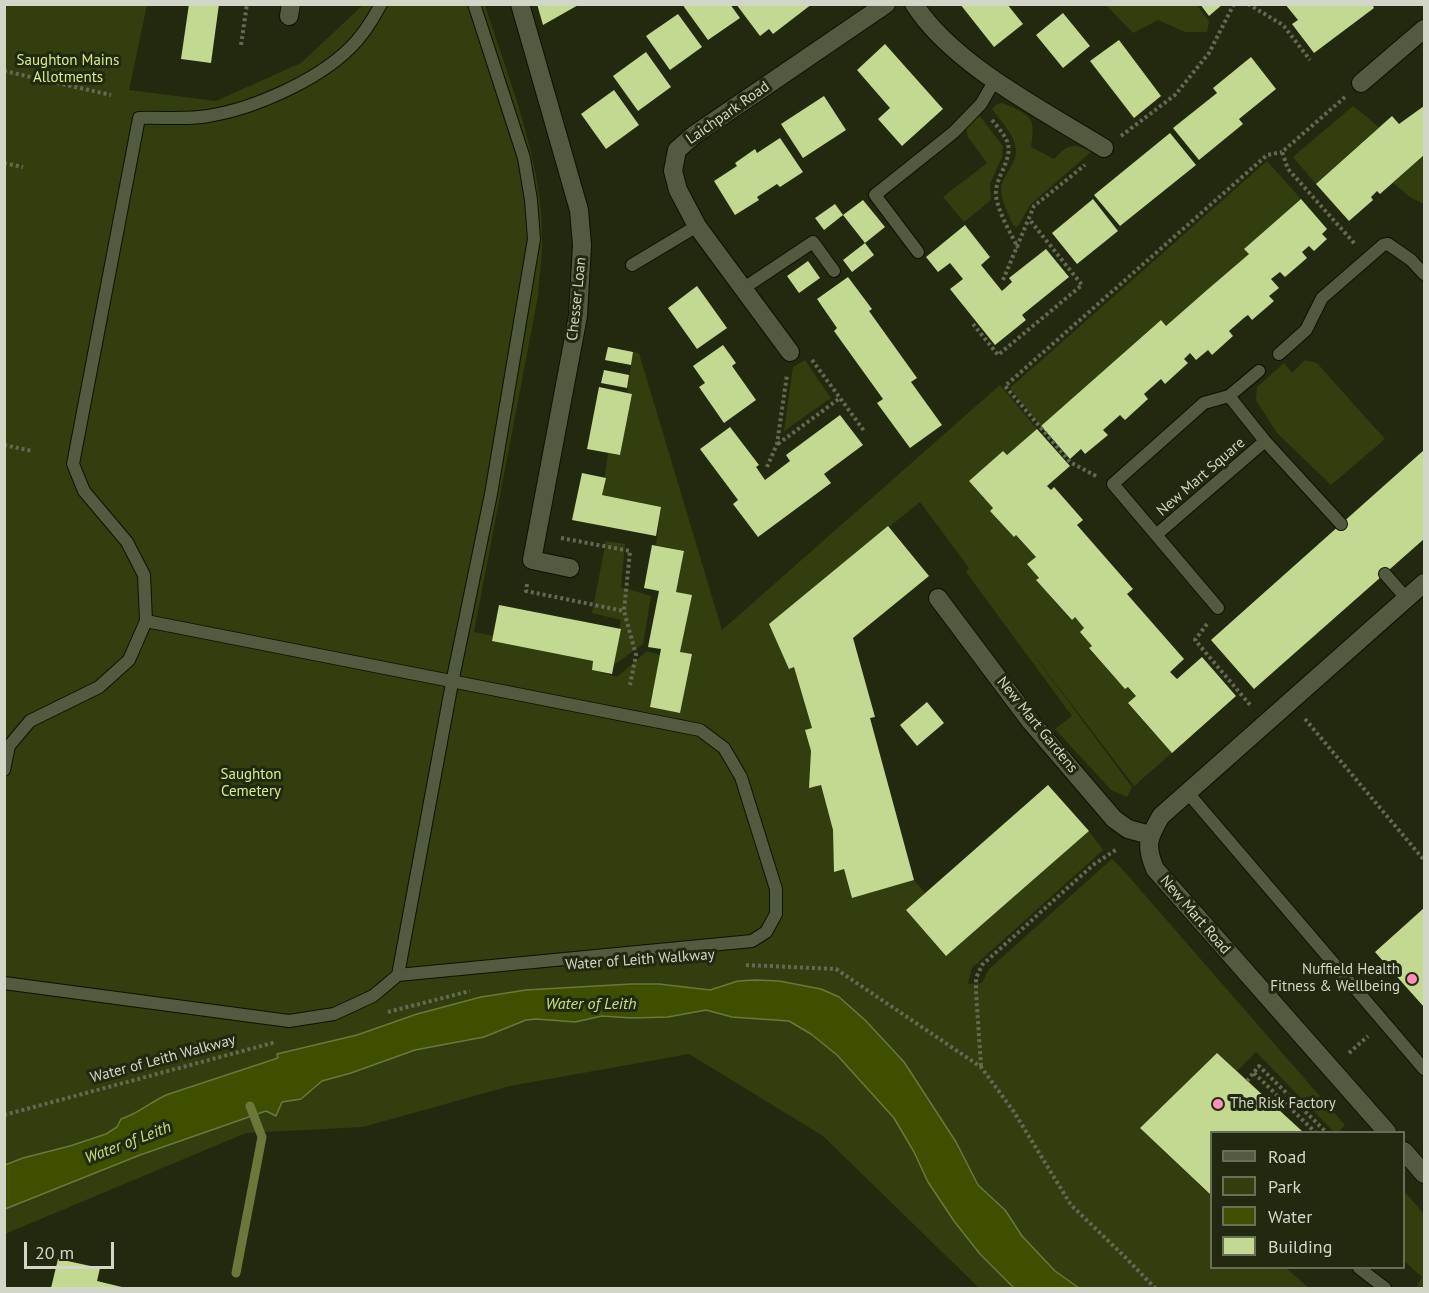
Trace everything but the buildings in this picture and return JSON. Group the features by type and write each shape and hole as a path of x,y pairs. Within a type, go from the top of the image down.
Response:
{"street":[{"name":"Chesser Loan","path":"520,4 579,210 582,245 578,316 532,560"},
{"name":"Laichpark Road","path":"790,352 697,226 678,190 673,171 677,150 694,135 886,4"},
{"path":"914,4 923,19 945,43 995,80 1104,148"},
{"path":"1361,83 1425,28"},
{"path":"532,560 570,568"},
{"path":"1150,835 1161,816 1425,583"},
{"name":"New Mart Gardens","path":"938,598 1031,722 1114,819 1128,829 1150,835"},
{"name":"New Mart Road","path":"1150,835 1148,852 1155,869 1386,1131"},
{"path":"1405,1152 1425,1174"}],"lane":[{"path":"4,770 9,746 30,721 99,687 129,660 146,621 144,575 127,542 84,491 73,464 139,118 208,117 282,93 319,73 348,50 367,28 381,4"},
{"path":"398,975 452,682 491,494 534,239 531,200 524,158 474,4"},
{"path":"918,252 875,195 954,132 981,104 995,80"},
{"path":"632,265 697,226"},
{"path":"744,288 813,242 834,271"},
{"path":"1279,354 1306,330 1322,298 1383,245 1388,244 1411,260 1425,274"},
{"path":"1113,484 1204,403 1230,396 1259,371"},
{"name":"New Mart Square","path":"1230,396 1266,441 1341,525"},
{"name":"New Mart Square","path":"1156,536 1266,441"},
{"name":"New Mart Square","path":"1113,484 1218,609"},
{"path":"1385,574 1407,598"},
{"path":"4,983 289,1021 334,1014 374,996 398,975 752,941 766,932 776,914 776,889 741,777 724,748 700,730 146,621"},
{"path":"1188,793 1425,1069"},
{"path":"1360,1269 1385,1288"}],"path":[{"path":"241,45 247,4"},
{"path":"1248,4 1283,25 1310,60"},
{"path":"4,71 111,95"},
{"path":"1113,484 1070,462 1005,386 1268,155 1282,152 1361,83"},
{"path":"981,104 1007,140 1008,157 999,176 996,198 1018,248"},
{"path":"1282,152 1287,169 1367,258"},
{"path":"4,163 23,167"},
{"path":"973,324 998,355 1082,285 1029,218"},
{"path":"767,467 777,444 790,352 807,352 865,432"},
{"path":"777,444 840,398"},
{"path":"4,445 32,451"},
{"path":"537,533 630,551 624,611 636,655 630,684"},
{"path":"532,560 526,591 624,611"},
{"path":"1218,609 1196,640 1266,724"},
{"path":"1291,702 1425,860"},
{"path":"981,1067 976,978 982,965 1093,865 1110,852 1150,835"},
{"name":"Water of Leith Walkway","path":"736,964 836,969 981,1067 1014,1112 1071,1205 1155,1288"},
{"path":"379,1015 481,989"},
{"path":"1330,1069 1384,1022"},
{"name":"Water of Leith Walkway","path":"4,1115 276,1041"},
{"path":"1247,1081 1259,1066 1325,1131"},
{"path":"1254,1073 1314,1131"}],"green space":[{"name":"Saughton Cemetery","path":"5,5 147,5 129,90 216,101 301,63 363,5 485,5 514,91 531,152 541,212 542,255 538,296 474,632 493,636 492,641 593,661 592,670 617,677 647,651 660,655 650,707 680,713 691,654 680,652 691,595 676,592 684,551 656,545 661,507 602,495 608,453 620,455 632,394 627,393 633,352 639,353 722,630 1000,385 1037,429 1007,455 1003,451 969,481 993,508 990,511 1036,557 1027,564 1039,578 1036,580 1071,620 1075,617 1084,628 1080,632 1092,646 1089,649 1125,689 1128,687 1136,696 1128,704 1172,753 1134,786 1024,642 1132,787 1127,797 1111,790 1055,729 1072,716 966,572 969,568 920,502 769,624 789,668 794,667 812,728 805,730 852,898 914,880 925,893 906,910 946,956 1089,831 1103,850 972,968 968,984 982,983 989,969 1112,859 1345,1125 1339,1131 1333,1131 1256,1052 1237,1071 1217,1053 1140,1128 1210,1195 1210,1269 1287,1269 1309,1288 979,1288 823,1136 689,1054 510,1086 363,1127 246,1133 5,1234"},
{"path":"1106,5 1197,5 1209,21 1207,32 1185,32 1158,20 1133,33"},
{"path":"1003,103 1025,114 1032,122 1031,147 1054,159 1071,146 1091,152 1030,205 1016,227 1013,225 1002,198 1001,189 1016,155 1015,144 1007,128 992,109 997,104"},
{"path":"1353,106 1379,127 1316,184 1293,157"},
{"path":"979,115 1003,146 1002,157 990,184 991,200 964,222 943,197 987,163 968,137 966,128 969,121"},
{"path":"1424,155 1424,204 1410,197 1393,183"},
{"path":"1267,161 1301,199 1244,249 1249,254 1166,326 1161,320 1041,426 1010,388"},
{"path":"805,360 831,398 784,431 793,367"},
{"path":"1305,360 1317,363 1385,439 1331,485 1277,433 1256,400 1257,387 1284,363 1292,373"},
{"path":"606,541 625,544 621,587 651,596 643,644 614,665 621,620 592,613"},
{"path":"1405,1192 1424,1214 1424,1288 1420,1288 1417,1286 1422,1277 1405,1262"}],"water":[{"name":"Water of Leith","path":"738,981 779,981 821,989 839,997 865,1020 904,1062 956,1142 978,1185 1005,1210 1022,1236 1055,1271 1079,1288 1014,1288 980,1254 954,1221 928,1182 894,1118 837,1055 811,1034 789,1021 732,1017 706,1010 668,1017 602,1016 575,1022 526,1020 484,1037 415,1050 322,1081 301,1099 282,1102 276,1116 266,1111 140,1155 5,1209 5,1165 106,1134 117,1127 121,1119 166,1095 278,1058 277,1054 357,1035 417,1014 481,997 526,990 659,984 710,990"}],"waterway":[{"path":"236,1273 262,1137 250,1106"}],"place":[{"name":"Nuffield Health Fitness & Wellbeing","path":"1412,979"},
{"name":"The Risk Factory","path":"1218,1104"}],"park label":[{"name":"Saughton Mains Allotments","path":"68,70"}]}
